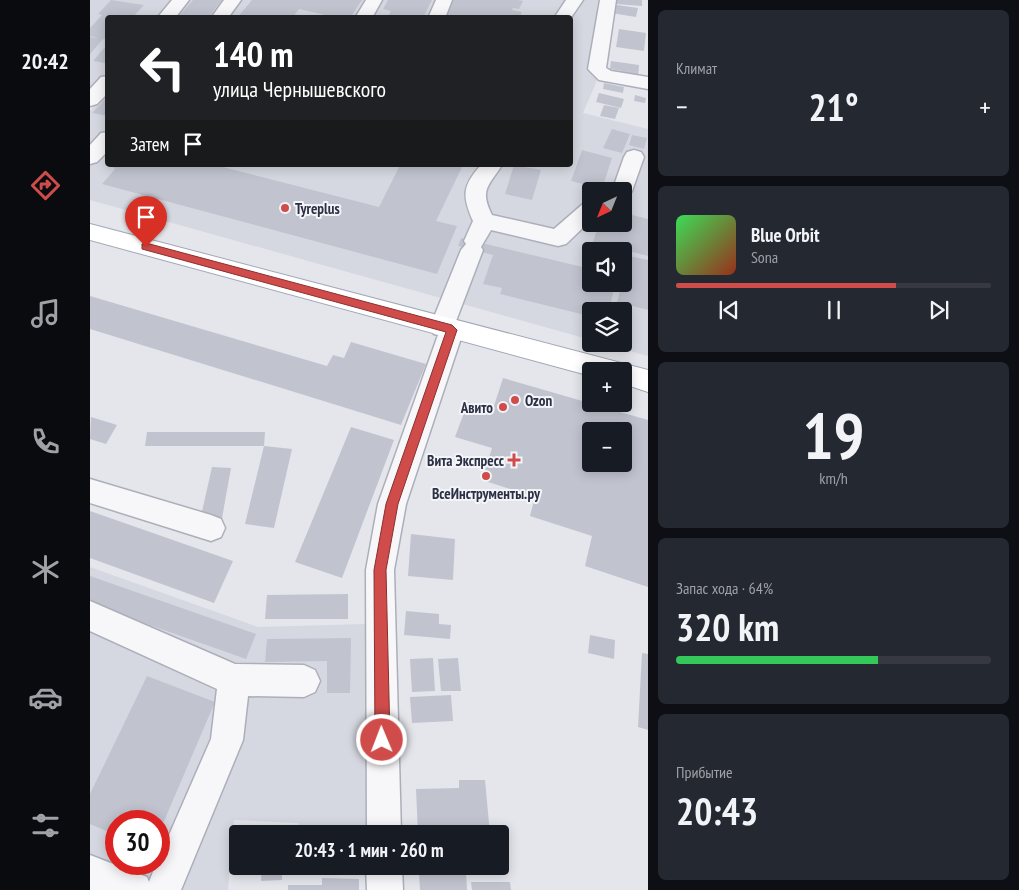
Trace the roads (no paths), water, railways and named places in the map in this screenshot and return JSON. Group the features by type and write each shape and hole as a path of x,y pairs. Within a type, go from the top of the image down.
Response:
{"main road":[{"path":"90,232 582,363"},
{"path":"632,376 648,381"}],"street":[{"path":"168,15 181,0"},
{"path":"221,15 233,0"},
{"path":"365,15 374,0"},
{"path":"437,15 444,0"},
{"path":"564,15 575,0"},
{"path":"608,0 597,69 605,76 648,83"},
{"path":"90,100 105,83"},
{"path":"90,157 105,141"},
{"path":"625,182 634,157"},
{"path":"384,825 380,570 392,504 447,328 474,245 484,221 474,200 478,181 490,167"},
{"path":"484,221 558,238 582,216"},
{"path":"90,491 211,528"},
{"path":"90,616 234,680 304,681"},
{"path":"163,890 227,740 234,680"},
{"path":"90,873 134,890"},
{"path":"384,875 385,890"}],"place":[{"name":"Tyreplus","path":"285,208"},
{"name":"Ozon","path":"515,400"},
{"name":"Авито","path":"503,407"},
{"name":"Вита Экспресс","path":"514,460"},
{"name":"ВсеИнструменты.ру","path":"486,476"}]}
